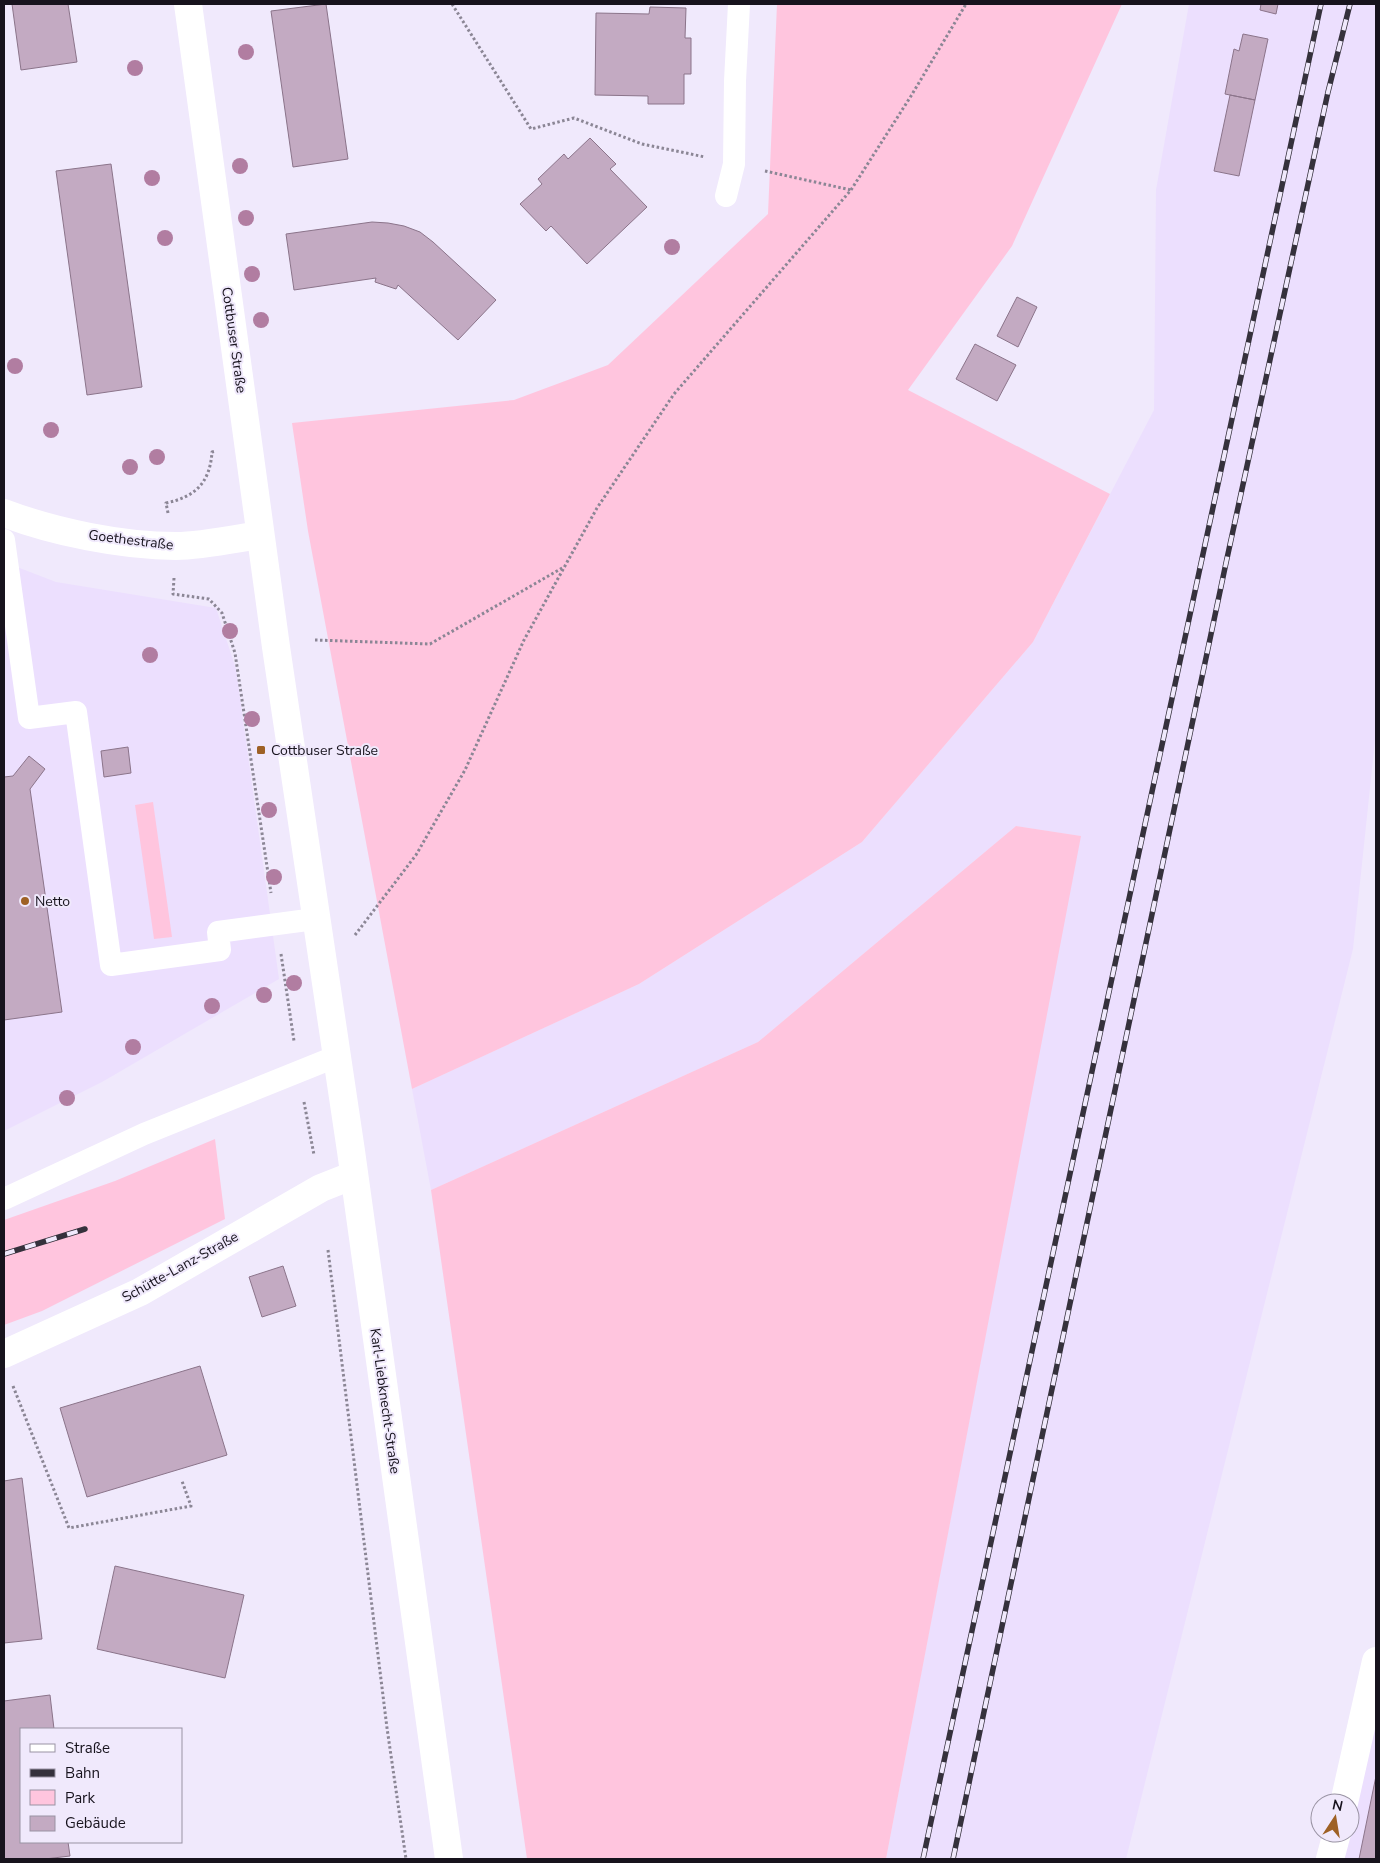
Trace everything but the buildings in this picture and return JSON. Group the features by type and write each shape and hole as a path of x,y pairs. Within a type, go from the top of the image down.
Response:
{"street":[{"name":"Cottbuser Straße","path":"188,4 260,536 317,931"},
{"name":"Goethestraße","path":"4,513 32,522 106,540 177,546 260,536"},
{"name":"Karl-Liebknecht-Straße","path":"317,931 354,1175 448,1859"},
{"name":"Schütte-Lanz-Straße","path":"4,1354 140,1292 321,1188 354,1175"},
{"path":"1346,1793 1376,1661"},
{"path":"1330,1859 1334,1843"}],"lane":[{"path":"726,196 734,164 735,81 739,4"},
{"path":"4,540 29,718 76,712 111,966 220,950 218,932 317,931"},
{"path":"4,1199 144,1134 335,1057"}],"path":[{"path":"452,4 531,129 574,118 642,144 734,164"},
{"path":"356,935 416,855 465,770 524,640 597,508 674,394 851,190 911,96 966,4"},
{"path":"799,178 851,190"},
{"path":"177,546 166,503 182,500 199,487 211,466 212,452"},
{"path":"315,640 430,644 565,567"},
{"path":"11,1380 69,1528 191,1506 182,1481"}],"shaded area":[{"path":"1189,4 1376,4 1376,731 1353,949 1126,1859 886,1859 1080,836 1016,826 758,1042 431,1190 412,1089 639,984 862,842 1033,642 1154,410 1156,190"},
{"path":"4,562 56,582 216,608 236,669 279,979 102,1082 4,1131"},
{"path":"1376,1712 1376,1859 1341,1859 1347,1843 1360,1843 1360,1793 1357,1793"}],"green space":[{"path":"777,4 1122,4 1012,246 908,390 1110,494 1033,642 862,842 639,984 412,1089 308,531 292,423 514,400 608,365 768,214"},
{"path":"153,802 172,937 154,939 135,805"},
{"path":"1016,826 1081,836 886,1859 527,1859 431,1190 758,1042"},
{"path":"215,1139 225,1219 42,1311 4,1325 4,1220 115,1181"}],"railway":[{"path":"923,1859 1321,4"},
{"path":"953,1859 1226,563 1328,92 1350,4"},
{"path":"4,1254 85,1229"}],"place":[{"name":"Cottbuser Straße","path":"261,750"},
{"name":"Netto","path":"25,901"}]}
